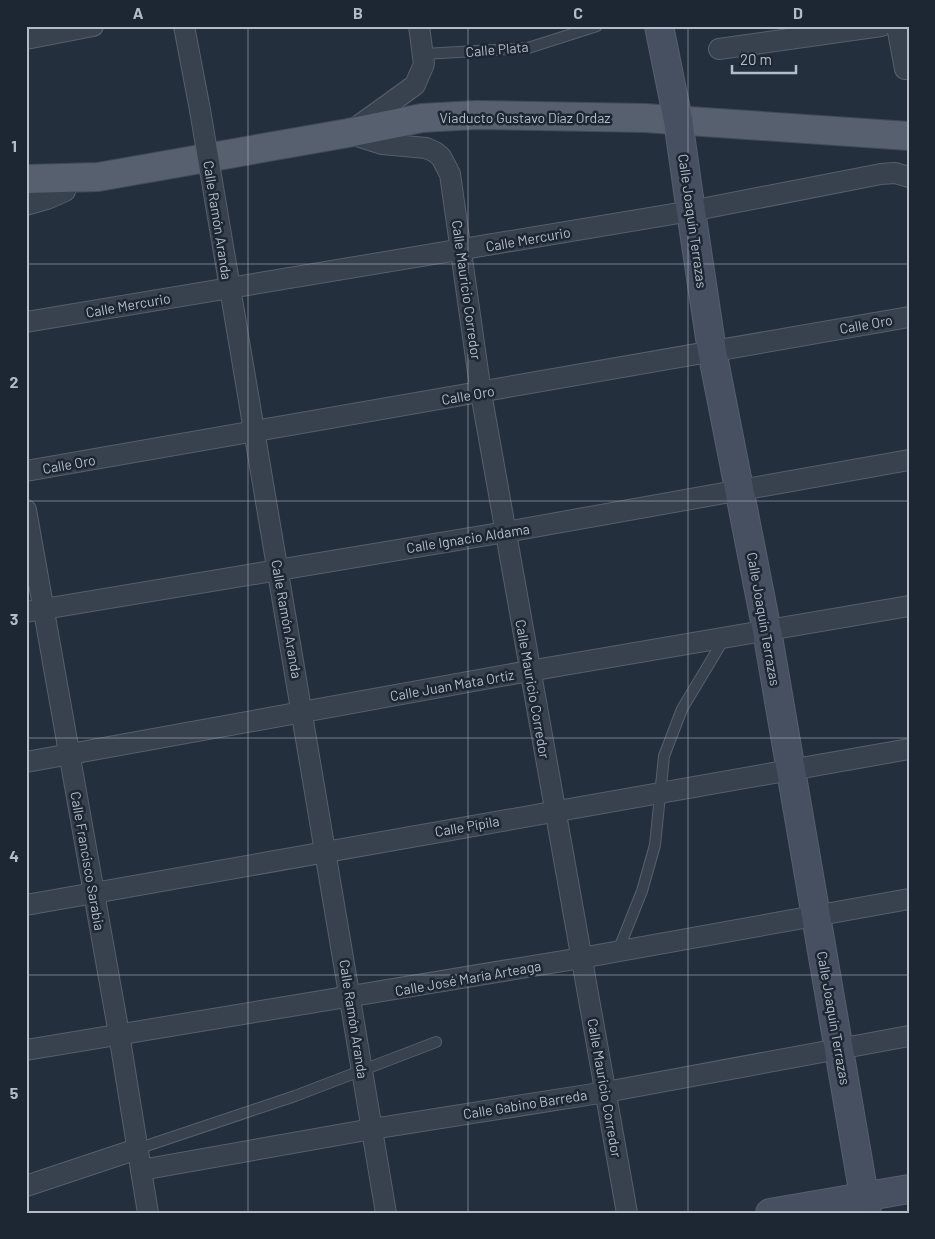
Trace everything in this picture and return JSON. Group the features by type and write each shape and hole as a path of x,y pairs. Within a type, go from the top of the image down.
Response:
{"main road":[{"name":"Viaducto Gustavo Díaz Ordaz","path":"26,179 98,177 348,134 422,118 476,115 645,118 909,136"}],"street":[{"path":"26,38 93,26"},
{"name":"Calle Ramón Aranda","path":"184,26 256,431 386,1213"},
{"path":"348,134 415,85 424,64 419,26"},
{"name":"Calle Joaquín Terrazas","path":"659,26 678,120 712,351 767,632 866,1204"},
{"path":"719,49 881,26"},
{"path":"897,26 905,68"},
{"name":"Calle Mauricio Corredor","path":"348,134 382,144 426,148 441,156 450,174 481,393 627,1213"},
{"name":"Calle Mercurio","path":"26,322 460,250 690,204 881,174 895,173 909,177"},
{"path":"26,205 65,191 68,178"},
{"name":"Calle Oro","path":"26,471 909,317"},
{"name":"Calle Ignacio Aldama","path":"35,611 506,532 909,460"},
{"name":"Calle Francisco Sarabia","path":"26,510 35,611 70,754 148,1213"},
{"name":"Calle Juan Mata Ortíz","path":"26,762 529,671 767,632 909,606"},
{"name":"Calle Pípila","path":"26,905 555,810 659,794 909,749"},
{"name":"Calle José María Arteaga","path":"26,1050 350,998 909,899"},
{"name":"Calle Gabino Barreda","path":"141,1170 372,1129 606,1092 909,1036"},
{"path":"26,1186 137,1149"},
{"path":"770,1213 866,1204 909,1189"}],"lane":[{"name":"Calle Plata","path":"424,54 528,48 597,26"},
{"path":"618,952 642,891 655,845 664,756 682,709 724,639"},
{"path":"137,1149 295,1096 436,1042"}]}
